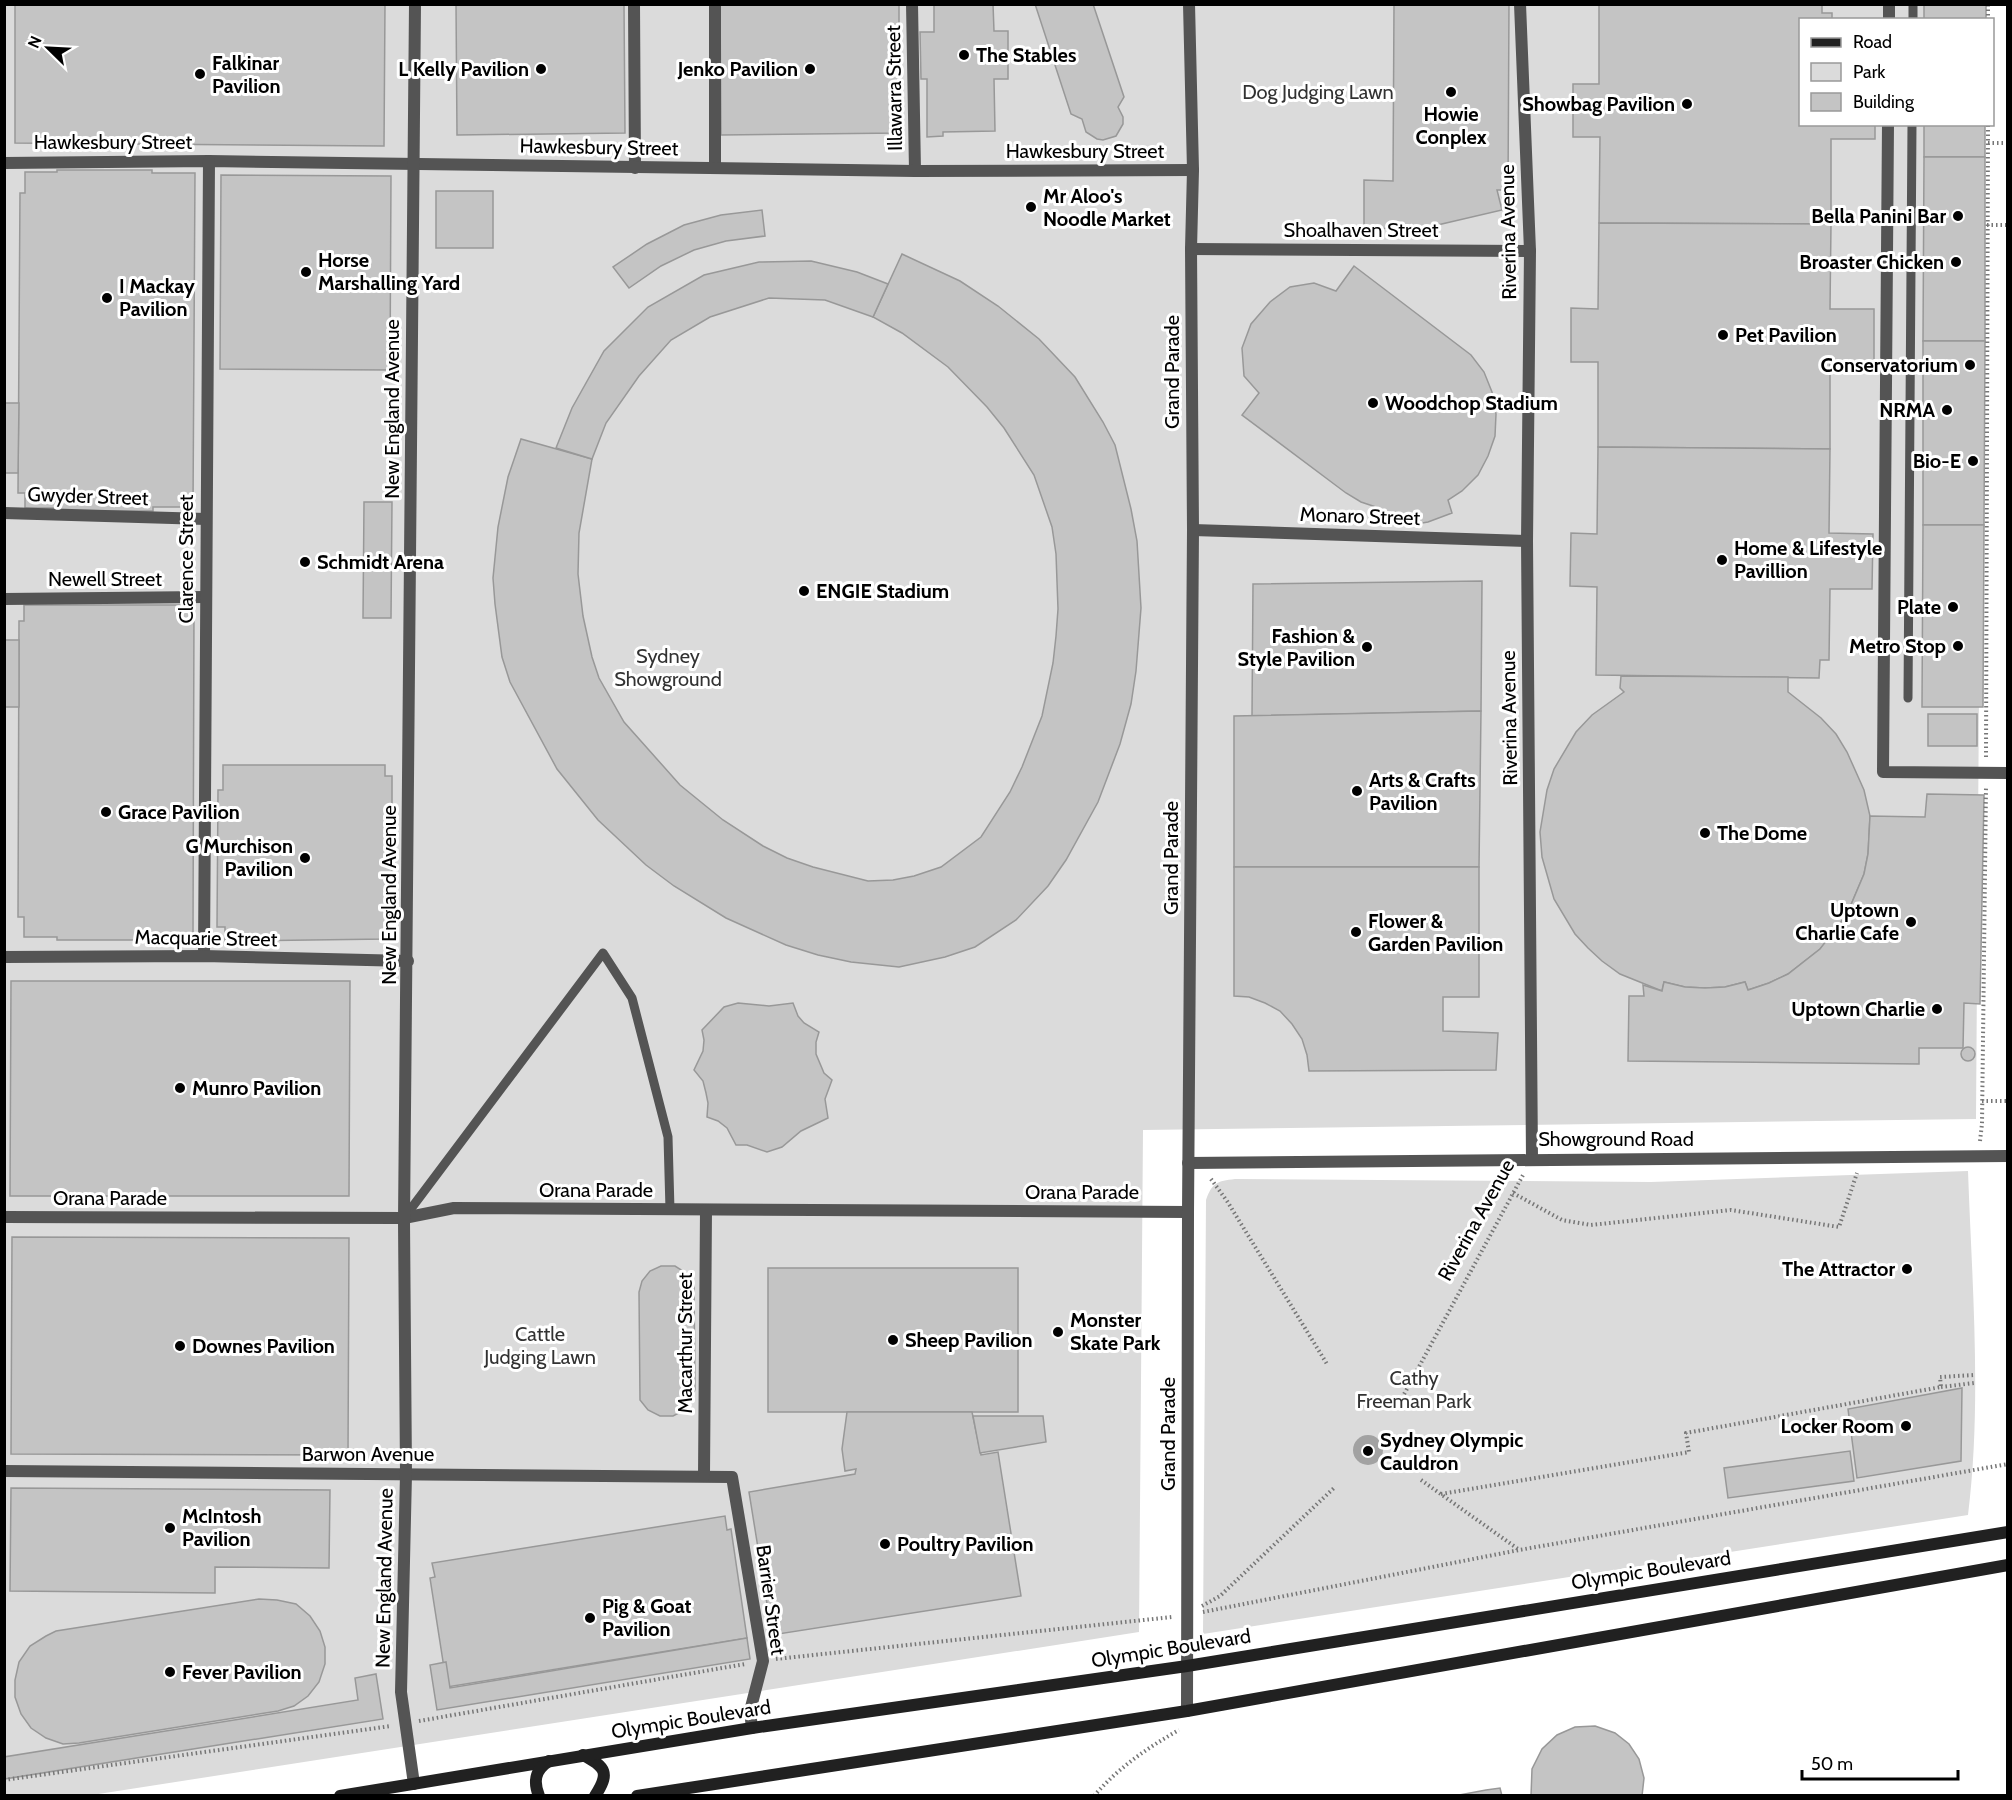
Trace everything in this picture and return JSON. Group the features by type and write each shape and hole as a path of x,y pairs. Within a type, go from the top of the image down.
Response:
{"street":[{"name":"New England Avenue","path":"414,1784 401,1692 406,1474 404,1218 415,4"},
{"path":"634,4 635,168"},
{"path":"715,4 715,167"},
{"name":"Illawarra Street","path":"912,4 915,171"},
{"name":"Grand Parade","path":"1187,1711 1193,530 1191,249 1193,171 1189,4"},
{"name":"Riverina Avenue","path":"1520,4 1530,251 1527,541 1532,1159"},
{"path":"1888,126 1883,772 2007,773"},
{"name":"Hawkesbury Street","path":"4,163 209,162 915,171 1193,171"},
{"name":"Clarence Street","path":"204,956 209,162"},
{"name":"Shoalhaven Street","path":"1191,249 1530,251"},
{"name":"Gwyder Street","path":"4,513 206,519"},
{"name":"Monaro Street","path":"1193,530 1527,541"},
{"name":"Newell Street","path":"4,599 206,597"},
{"name":"Macquarie Street","path":"4,957 204,956 408,961"},
{"name":"Showground Road","path":"1188,1163 2007,1156"},
{"name":"Orana Parade","path":"4,1217 404,1218 454,1208 1188,1212"},
{"name":"Macarthur Street","path":"704,1476 706,1210"},
{"name":"Barwon Avenue","path":"4,1470 732,1477"},
{"name":"Barrier Street","path":"732,1477 763,1661 750,1711 753,1728"},
{"name":"Olympic Boulevard","path":"340,1796 753,1728 1187,1666 2007,1532"},
{"path":"637,1796 1187,1711 2007,1565"},
{"path":"583,1755 599,1764 604,1770 602,1785 595,1796"},
{"path":"539,1796 535,1782 537,1773 541,1766 550,1761"}],"lane":[{"path":"1908,698 1912,126"},
{"path":"404,1218 603,953 632,998 668,1137 670,1210"}],"path":[{"path":"1979,1156 1982,1101 1986,772 1988,126"},
{"path":"1988,143 2007,143"},
{"path":"1988,225 2007,225"},
{"path":"1982,1101 2007,1101"},
{"path":"1514,1193 1562,1220 1591,1225 1731,1210 1839,1227 1862,1157"},
{"name":"Riverina Avenue","path":"1402,1398 1532,1159"},
{"path":"1188,1163 1212,1180 1227,1201 1327,1364"},
{"path":"1941,1387 1940,1377 1974,1375"},
{"path":"1441,1494 1689,1452 1686,1433 1974,1383"},
{"path":"4,1780 405,1724 763,1661 1187,1615 1519,1550 2007,1464"},
{"path":"1421,1480 1519,1550"},
{"path":"1187,1615 1220,1596 1335,1487"},
{"path":"1094,1796 1109,1779 1146,1749 1180,1729"}],"green space":[{"name":"Sydney Showground","path":"4,5 1983,5 1983,18 1799,18 1799,126 1983,126 1976,1119 1143,1130 1139,1632 92,1795 5,1795"},
{"name":"Cathy Freeman Park","path":"1968,1171 1975,1387 1968,1515 1203,1634 1206,1200 1216,1184 1235,1179 1651,1182"}],"shaded area":[{"name":"Sydney Olympic Cauldron","path":"1368,1435 1379,1439 1383,1450 1379,1461 1368,1465 1357,1461 1353,1450 1357,1439"}],"building":[{"name":"Falkinar Pavilion","path":"15,4 385,4 384,146 15,143"},
{"name":"L Kelly Pavilion","path":"456,4 624,4 625,133 457,135"},
{"name":"Jenko Pavilion","path":"720,4 899,4 899,133 721,135"},
{"name":"The Stables","path":"934,4 993,4 994,31 1008,31 1008,79 994,79 995,131 943,132 943,136 927,137 927,79 921,79 920,32 934,32"},
{"path":"1035,4 1093,4 1124,97 1118,107 1123,117 1123,124 1116,136 1103,140 1097,139 1086,132 1082,119 1071,114"},
{"name":"Howie Conplex","path":"1394,4 1509,4 1508,190 1497,190 1502,210 1403,233 1401,224 1364,234 1364,180 1393,181"},
{"name":"Showbag Pavilion","path":"1599,4 1822,4 1822,13 1832,13 1832,18 1799,18 1799,126 1875,126 1875,139 1831,139 1831,224 1599,223 1600,137 1573,137 1573,84 1599,84"},
{"path":"1924,4 1986,4 1986,18 1924,18"},
{"path":"1924,126 1985,126 1985,157 1924,157"},
{"path":"1924,157 1985,157 1985,341 1923,341"},
{"name":"I Mackay Pavilion","path":"57,170 152,170 152,173 195,173 193,507 153,507 153,511 57,511 57,508 25,508 25,493 18,493 20,193 25,193 25,172 57,172"},
{"name":"Horse Marshalling Yard","path":"221,175 391,176 390,370 220,369"},
{"path":"436,191 493,191 493,248 436,248"},
{"path":"762,210 765,236 726,241 694,250 661,266 629,288 613,267 647,244 684,225 721,215"},
{"name":"Pet Pavilion","path":"1599,223 1831,224 1830,309 1874,309 1874,364 1830,364 1830,449 1598,447 1598,362 1571,362 1571,308 1598,309"},
{"path":"902,254 960,281 998,306 1039,339 1075,377 1115,445 1137,541 1141,608 1131,704 1120,744 1098,802 1066,860 1048,886 1016,920 975,947 945,957 899,967 851,962 818,955 786,945 726,918 674,886 646,865 598,820 557,769 510,682 502,657 493,578 498,527 508,477 521,439 592,459 579,533 578,574 583,616 592,657 599,678 624,722 680,785 723,820 763,846 813,867 868,881 914,876 941,867 981,837 1010,792 1042,716 1056,636 1058,609 1056,554 1052,527 1034,475 1004,428 948,367 902,333 873,317"},
{"path":"811,261 857,272 888,284 873,317 825,300 769,298 710,317 671,340 639,376 606,423 592,459 556,448 572,408 604,351 648,307 704,275 759,262"},
{"name":"Woodchop Stadium","path":"1354,266 1471,355 1484,372 1492,392 1496,414 1495,436 1488,456 1478,475 1462,491 1448,500 1452,513 1428,522 1404,526 1376,523 1379,508 1361,502 1346,493 1242,415 1259,393 1244,376 1242,348 1251,324 1270,302 1290,287 1314,283 1336,291"},
{"path":"1923,341 1985,341 1984,525 1923,525"},
{"path":"4,403 19,403 18,473 4,473"},
{"name":"Home & Lifestyle Pavillion","path":"1598,447 1830,449 1829,533 1873,534 1872,589 1830,589 1829,660 1820,660 1819,678 1596,675 1597,587 1570,586 1571,533 1597,534"},
{"path":"364,502 392,502 391,618 363,618"},
{"path":"1923,525 1984,525 1983,707 1922,707"},
{"name":"Fashion & Style Pavilion","path":"1482,581 1481,711 1252,716 1253,584"},
{"name":"Grace Pavilion","path":"24,605 194,605 193,937 155,937 155,940 57,940 57,937 24,937 24,917 18,917 19,621 24,621"},
{"path":"4,640 19,640 19,707 4,707"},
{"name":"The Dome","path":"1621,676 1788,677 1788,692 1821,718 1836,734 1847,752 1864,790 1870,816 1868,854 1864,874 1847,914 1836,930 1820,949 1788,974 1748,990 1745,982 1725,987 1705,988 1685,987 1664,982 1662,991 1620,974 1602,961 1575,934 1554,899 1542,857 1540,832 1547,790 1554,769 1576,732 1592,715 1624,692 1620,688"},
{"name":"Arts & Crafts Pavilion","path":"1481,711 1479,867 1234,867 1234,716"},
{"path":"1928,714 1977,714 1977,746 1928,746"},
{"name":"G Murchison Pavilion","path":"223,765 385,765 385,776 392,776 392,929 386,928 386,939 225,941 225,927 217,927 218,790 223,790"},
{"name":"Uptown Charlie Cafe","path":"1927,794 1984,795 1980,1004 1964,1003 1963,1048 1919,1048 1919,1064 1628,1061 1629,996 1644,996 1643,985 1662,991 1664,982 1685,987 1705,988 1725,987 1745,982 1748,990 1788,974 1820,949 1847,914 1864,874 1868,854 1870,816 1925,817"},
{"name":"Flower & Garden Pavilion","path":"1234,867 1479,867 1479,997 1443,997 1443,1031 1498,1033 1496,1070 1309,1071 1302,1039 1280,1011 1249,997 1234,996"},
{"name":"Munro Pavilion","path":"11,981 350,981 349,1196 10,1196"},
{"path":"738,1003 769,1006 793,1003 798,1016 804,1023 819,1032 816,1054 824,1073 832,1080 825,1099 828,1118 801,1131 782,1147 767,1152 747,1145 736,1145 727,1128 707,1117 708,1103 703,1081 694,1070 703,1051 702,1030 724,1007"},
{"path":"1968,1047 1973,1049 1975,1054 1973,1059 1968,1061 1963,1059 1961,1054 1963,1049"},
{"name":"Downes Pavilion","path":"12,1237 349,1238 348,1455 11,1454"},
{"path":"661,1266 675,1266 686,1273 694,1283 695,1389 692,1401 683,1411 673,1416 660,1416 648,1410 640,1400 639,1292 642,1281 650,1271"},
{"name":"Sheep Pavilion","path":"768,1268 1018,1268 1018,1412 768,1412"},
{"name":"Locker Room","path":"1962,1388 1961,1461 1857,1478 1848,1409"},
{"name":"Poultry Pavilion","path":"847,1412 972,1412 981,1455 998,1452 1021,1596 772,1635 749,1492 855,1474 856,1469 845,1471 842,1449"},
{"path":"973,1416 1043,1416 1046,1442 980,1453"},
{"path":"1850,1451 1854,1481 1728,1498 1724,1468"},
{"name":"McIntosh Pavilion","path":"11,1488 330,1490 329,1568 215,1567 215,1593 10,1591"},
{"name":"Pig & Goat Pavilion","path":"725,1516 727,1530 731,1529 747,1638 447,1687 430,1578 435,1577 432,1563"},
{"name":"Fever Pavilion","path":"259,1599 296,1604 310,1616 320,1631 325,1647 325,1664 319,1682 308,1696 294,1706 278,1711 63,1744 46,1738 31,1728 21,1714 15,1697 15,1680 19,1662 30,1646 56,1631"},
{"path":"747,1638 750,1659 437,1710 430,1665 446,1662 450,1688"},
{"path":"376,1674 383,1719 4,1779 4,1757 358,1700 355,1678"},
{"path":"1595,1726 1615,1733 1629,1744 1639,1759 1644,1778 1642,1796 1531,1796 1532,1769 1542,1749 1557,1735 1575,1727"},
{"path":"1500,1788 1502,1796 1454,1796 1486,1790"}],"place":[{"name":"The Stables","path":"964,55"},
{"name":"L Kelly Pavilion","path":"541,69"},
{"name":"Jenko Pavilion","path":"810,69"},
{"name":"Falkinar Pavilion","path":"200,74"},
{"name":"Howie Conplex","path":"1451,92"},
{"name":"Showbag Pavilion","path":"1687,104"},
{"name":"Mr Aloo's Noodle Market","path":"1031,207"},
{"name":"Bella Panini Bar","path":"1958,216"},
{"name":"Broaster Chicken","path":"1956,262"},
{"name":"Horse Marshalling Yard","path":"306,272"},
{"name":"I Mackay Pavilion","path":"107,298"},
{"name":"Pet Pavilion","path":"1723,335"},
{"name":"Conservatorium","path":"1970,365"},
{"name":"Woodchop Stadium","path":"1373,403"},
{"name":"NRMA","path":"1947,410"},
{"name":"Bio-E","path":"1973,461"},
{"name":"Home & Lifestyle Pavillion","path":"1722,560"},
{"name":"Schmidt Arena","path":"305,562"},
{"name":"ENGIE Stadium","path":"804,591"},
{"name":"Plate","path":"1953,607"},
{"name":"Metro Stop","path":"1958,646"},
{"name":"Fashion & Style Pavilion","path":"1367,647"},
{"name":"Arts & Crafts Pavilion","path":"1357,791"},
{"name":"Grace Pavilion","path":"106,812"},
{"name":"The Dome","path":"1705,833"},
{"name":"G Murchison Pavilion","path":"305,858"},
{"name":"Uptown Charlie Cafe","path":"1911,922"},
{"name":"Flower & Garden Pavilion","path":"1356,932"},
{"name":"Uptown Charlie","path":"1937,1009"},
{"name":"Munro Pavilion","path":"180,1088"},
{"name":"The Attractor","path":"1907,1269"},
{"name":"Monster Skate Park","path":"1058,1332"},
{"name":"Sheep Pavilion","path":"893,1340"},
{"name":"Downes Pavilion","path":"180,1346"},
{"name":"Locker Room","path":"1906,1426"},
{"name":"Sydney Olympic Cauldron","path":"1368,1451"},
{"name":"McIntosh Pavilion","path":"170,1528"},
{"name":"Poultry Pavilion","path":"885,1544"},
{"name":"Pig & Goat Pavilion","path":"590,1618"},
{"name":"Fever Pavilion","path":"170,1672"}],"park label":[{"name":"Dog Judging Lawn","path":"1318,92"},
{"name":"Cattle Judging Lawn","path":"540,1346"}]}
